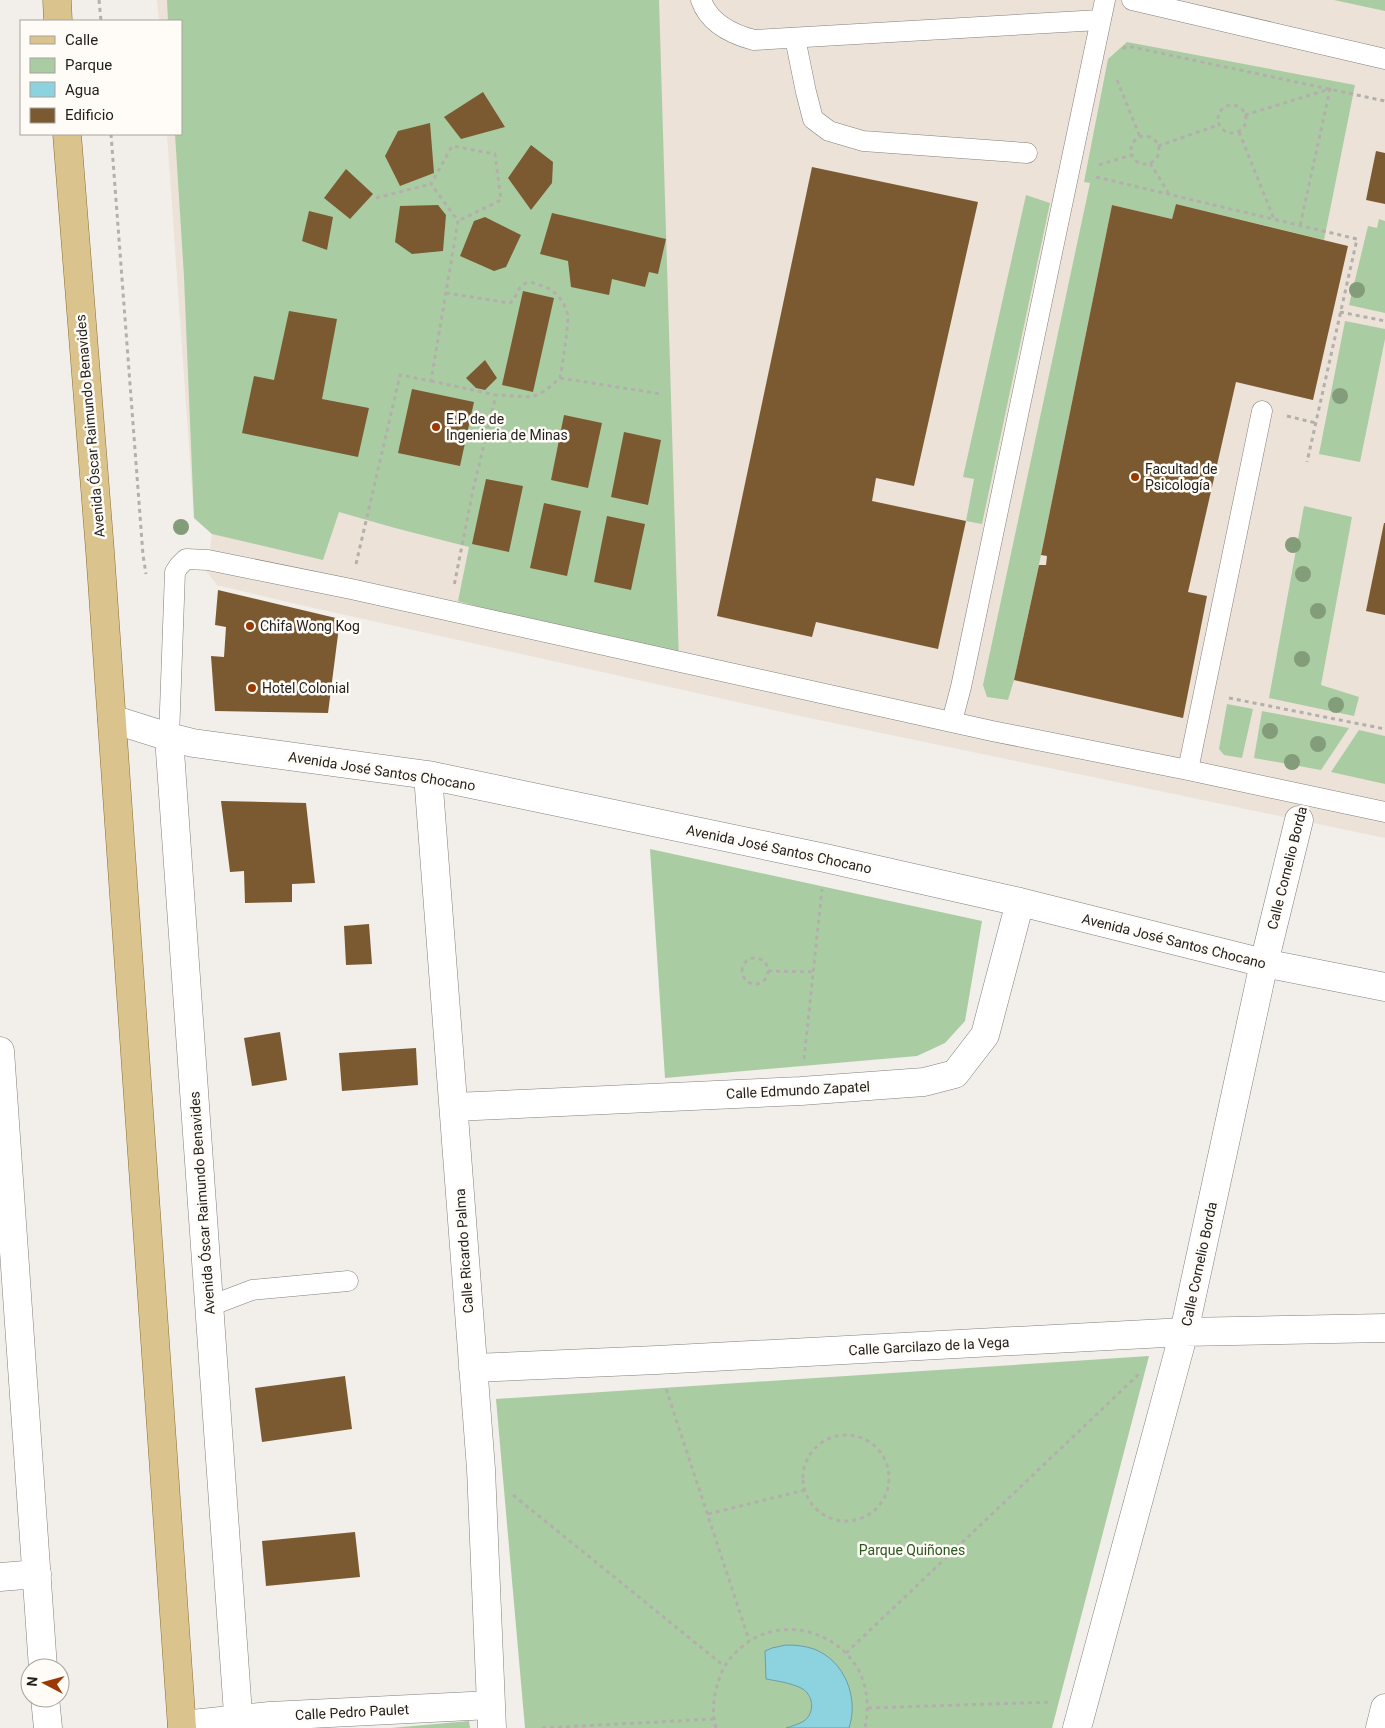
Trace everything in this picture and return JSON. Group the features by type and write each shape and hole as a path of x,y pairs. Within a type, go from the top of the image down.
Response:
{"main road":[{"path":"56,0 58,20"},
{"name":"Avenida Óscar Raimundo Benavides","path":"67,135 112,719 182,1727"}],"street":[{"path":"112,719 169,737"},
{"name":"Avenida José Santos Chocano","path":"169,737 193,743 428,775 825,858 1020,902 1264,963 1385,987"},
{"name":"Avenida Óscar Raimundo Benavides","path":"169,737 239,1724"},
{"name":"Calle Ricardo Palma","path":"428,775 481,1469 492,1716"},
{"name":"Calle Cornelio Borda","path":"1076,1728 1184,1332 1264,963 1302,808"},
{"name":"Calle Edmundo Zapatel","path":"454,1108 801,1091 924,1082 955,1074 985,1034 1020,902"},
{"path":"0,1051 42,1658"},
{"name":"Calle Garcilazo de la Vega","path":"473,1368 1184,1332 1385,1328"},
{"path":"0,1577 37,1574"},
{"path":"47,1708 48,1728"},
{"path":"1380,1728 1385,1708"},
{"name":"Calle Pedro Paulet","path":"182,1727 239,1724 270,1716 492,1716"}],"lane":[{"path":"701,0 704,8 717,24 738,36 754,40 1100,20"},
{"path":"952,721 965,667 1105,0"},
{"path":"1132,0 1385,60"},
{"path":"795,38 813,119 829,131 863,141 1027,154"},
{"path":"1188,770 1262,411"},
{"path":"169,737 175,572 186,559 208,560 351,589 992,731 1188,770 1302,808 1385,812"},
{"path":"210,1306 252,1290 348,1281"}],"path":[{"path":"99,0 101,20"},
{"path":"1127,46 1385,101"},
{"path":"1246,115 1330,89"},
{"path":"1300,226 1330,89"},
{"path":"1234,105 1241,108 1246,115 1244,127 1239,132 1231,134 1223,131 1218,125 1220,111 1226,106 1234,105"},
{"path":"1158,146 1218,125"},
{"path":"1239,132 1274,220"},
{"path":"112,135 143,555 147,584"},
{"path":"1148,136 1158,146 1159,153 1156,159 1150,163 1143,164 1136,161 1132,155 1134,141 1140,137 1148,136"},
{"path":"376,198 431,184 452,146 495,154 501,200 458,221"},
{"path":"1096,166 1132,155"},
{"path":"1150,163 1169,194"},
{"path":"1095,177 1357,239 1307,462"},
{"path":"431,184 458,221 431,381"},
{"path":"351,589 400,374 496,395 532,397 545,391 560,378 568,313 561,300 548,288 533,282 527,282 521,286 513,302 510,304 446,294"},
{"path":"1340,312 1385,321"},
{"path":"560,378 661,394"},
{"path":"450,611 473,490 496,395"},
{"path":"1204,693 1385,729"},
{"path":"801,1091 825,858"},
{"path":"755,958 762,960 768,972 765,979 753,984 745,980 742,972 744,964 755,958"},
{"path":"768,972 814,972"},
{"path":"657,1360 749,1640"},
{"path":"846,1653 1141,1372"},
{"path":"846,1435 859,1437 872,1444 882,1454 888,1467 889,1481 886,1495 878,1507 867,1516 854,1521 839,1521 826,1516 815,1508 806,1496 805,1490 803,1482 804,1468 810,1455 819,1444 832,1438 846,1435"},
{"path":"481,1469 724,1666"},
{"path":"708,1514 805,1490"},
{"path":"716,1728 714,1692 724,1666 749,1640 783,1629 800,1629 818,1634 833,1642 846,1653 858,1669 866,1688 868,1708 865,1728"},
{"path":"868,1708 1084,1700"},
{"path":"542,1728 714,1719"}],"shaded area":[{"path":"157,0 1385,0 1385,838 800,716 217,585 207,572 212,534 194,518 167,135 182,135 182,20 159,20"}],"green space":[{"path":"167,0 659,0 679,663 458,601 469,547 339,512 323,560 212,534 194,518 184,277 175,135 182,135 182,20 168,20"},
{"path":"1334,0 1385,0 1385,11"},
{"path":"1127,42 1355,85 1324,240 1176,204 1172,219 1112,205 1014,680 1008,700 987,697 983,685 1090,183 1084,182 1108,59"},
{"path":"1026,195 1050,203 982,524 966,521 974,479 963,477"},
{"path":"1379,219 1385,221 1385,313 1349,305 1368,226 1377,228"},
{"path":"1345,321 1385,329 1385,339 1360,462 1319,454"},
{"path":"1304,506 1352,517 1321,685 1359,697 1354,716 1269,698"},
{"path":"1227,704 1253,709 1242,758 1224,755 1219,749"},
{"path":"1262,711 1349,728 1321,770 1254,758"},
{"path":"1359,730 1385,736 1385,784 1331,772"},
{"path":"650,849 982,921 965,1021 945,1043 917,1056 665,1078"},
{"name":"Parque Quiñones","path":"1149,1356 1052,1728 525,1728 496,1399"},
{"path":"469,1721 470,1728 391,1728"}],"water":[{"path":"786,1645 814,1649 834,1662 841,1671 847,1682 852,1705 849,1728 786,1728 804,1721 808,1717 811,1703 808,1694 801,1688 788,1683 766,1679 765,1651"}],"building":[{"path":"483,92 505,127 461,139 444,117"},
{"path":"430,123 434,173 400,186 385,156 398,131"},
{"path":"531,145 553,162 552,183 531,210 508,178"},
{"path":"1376,151 1385,153 1385,204 1366,200"},
{"path":"812,167 978,202 914,486 876,478 872,501 966,521 938,649 816,622 812,637 717,616"},
{"path":"346,169 373,194 350,219 324,198"},
{"name":"Facultad de Psicología","path":"1176,204 1348,246 1313,400 1236,382 1188,592 1207,596 1183,718 1014,680 1039,565 1046,565 1047,556 1041,555 1112,205 1172,219"},
{"path":"438,205 446,215 443,251 412,254 395,242 400,206"},
{"path":"309,211 333,217 327,250 302,241"},
{"path":"552,213 666,239 658,274 649,272 645,287 612,279 609,295 571,287 568,261 540,254"},
{"path":"485,217 521,235 506,267 494,271 460,256 474,221"},
{"path":"523,291 554,298 533,392 502,385"},
{"path":"289,311 337,319 322,399 369,408 358,457 242,433 254,376 274,380"},
{"path":"485,360 497,378 485,390 476,388 466,378"},
{"name":"E.P de de Ingenieria de Minas","path":"412,389 474,402 460,466 398,453"},
{"path":"564,415 602,423 588,488 551,480"},
{"path":"624,432 661,440 648,505 611,497"},
{"path":"486,479 523,486 509,552 472,544"},
{"path":"544,503 581,511 567,576 530,568"},
{"path":"607,516 645,524 631,590 594,582"},
{"path":"1385,523 1385,615 1366,611"},
{"path":"218,590 340,619 328,713 215,711 211,656 224,657 226,627 215,625"},
{"path":"221,801 306,803 315,883 292,884 292,902 245,903 244,871 230,872"},
{"path":"369,924 372,964 346,965 344,926"},
{"path":"280,1032 287,1080 252,1086 244,1038"},
{"path":"416,1048 418,1085 342,1091 339,1053"},
{"path":"345,1376 352,1429 262,1442 255,1388"},
{"path":"355,1532 360,1577 266,1586 262,1541"}],"place":[{"name":"E.P de de Ingenieria de Minas","path":"436,427"},
{"name":"Facultad de Psicología","path":"1135,477"},
{"name":"Chifa Wong Kog","path":"250,626"},
{"name":"Hotel Colonial","path":"252,688"}]}
